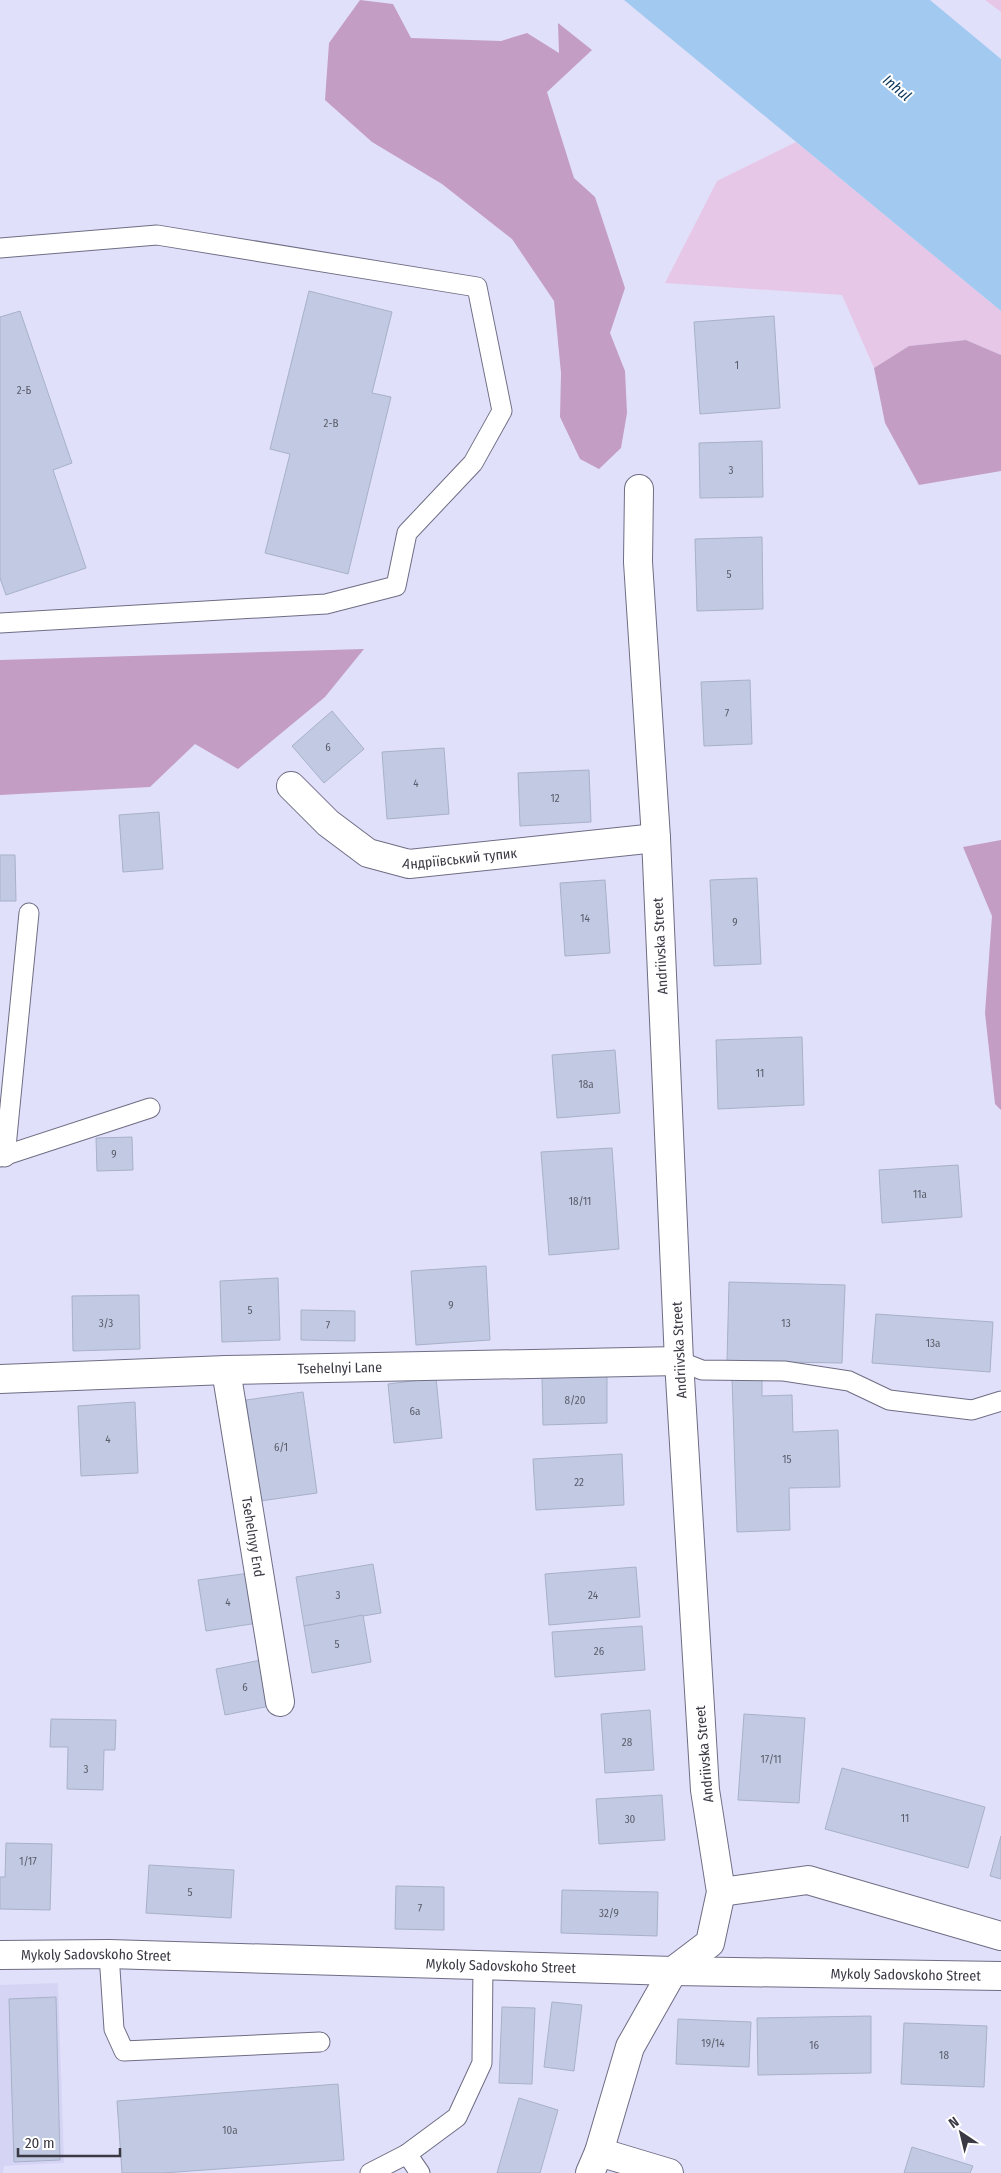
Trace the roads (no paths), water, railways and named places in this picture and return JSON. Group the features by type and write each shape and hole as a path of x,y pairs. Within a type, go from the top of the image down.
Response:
{"street":[{"name":"Andriivska Street","path":"594,2162 630,2047 672,1971 710,1943 722,1892 705,1790 679,1361 656,838 638,562 640,488"},
{"name":"Андріївський тупик","path":"292,786 328,823 368,853 409,864 656,838"},
{"name":"Tsehelnyi Lane","path":"0,1379 226,1370 679,1361"},
{"name":"Tsehelnyy End","path":"226,1370 280,1702"},
{"path":"722,1892 808,1880 1001,1936"},
{"name":"Mykoly Sadovskoho Street","path":"0,1955 109,1954 672,1971 1001,1976"},
{"path":"594,2162 669,2173"}],"lane":[{"path":"0,248 157,234 477,287 502,411 473,463 406,532 396,586 326,604 0,623"},
{"path":"29,913 2,1157 150,1108"},
{"path":"679,1361 702,1370 784,1371 849,1381 889,1400 972,1410 1001,1401"},
{"path":"109,1954 114,2028 124,2051 320,2042"},
{"path":"370,2173 408,2154 457,2117 482,2063 483,1965"},
{"path":"408,2154 420,2173"}],"water":[{"name":"Inhul","path":"624,0 930,0 1001,59 1001,311"}]}
